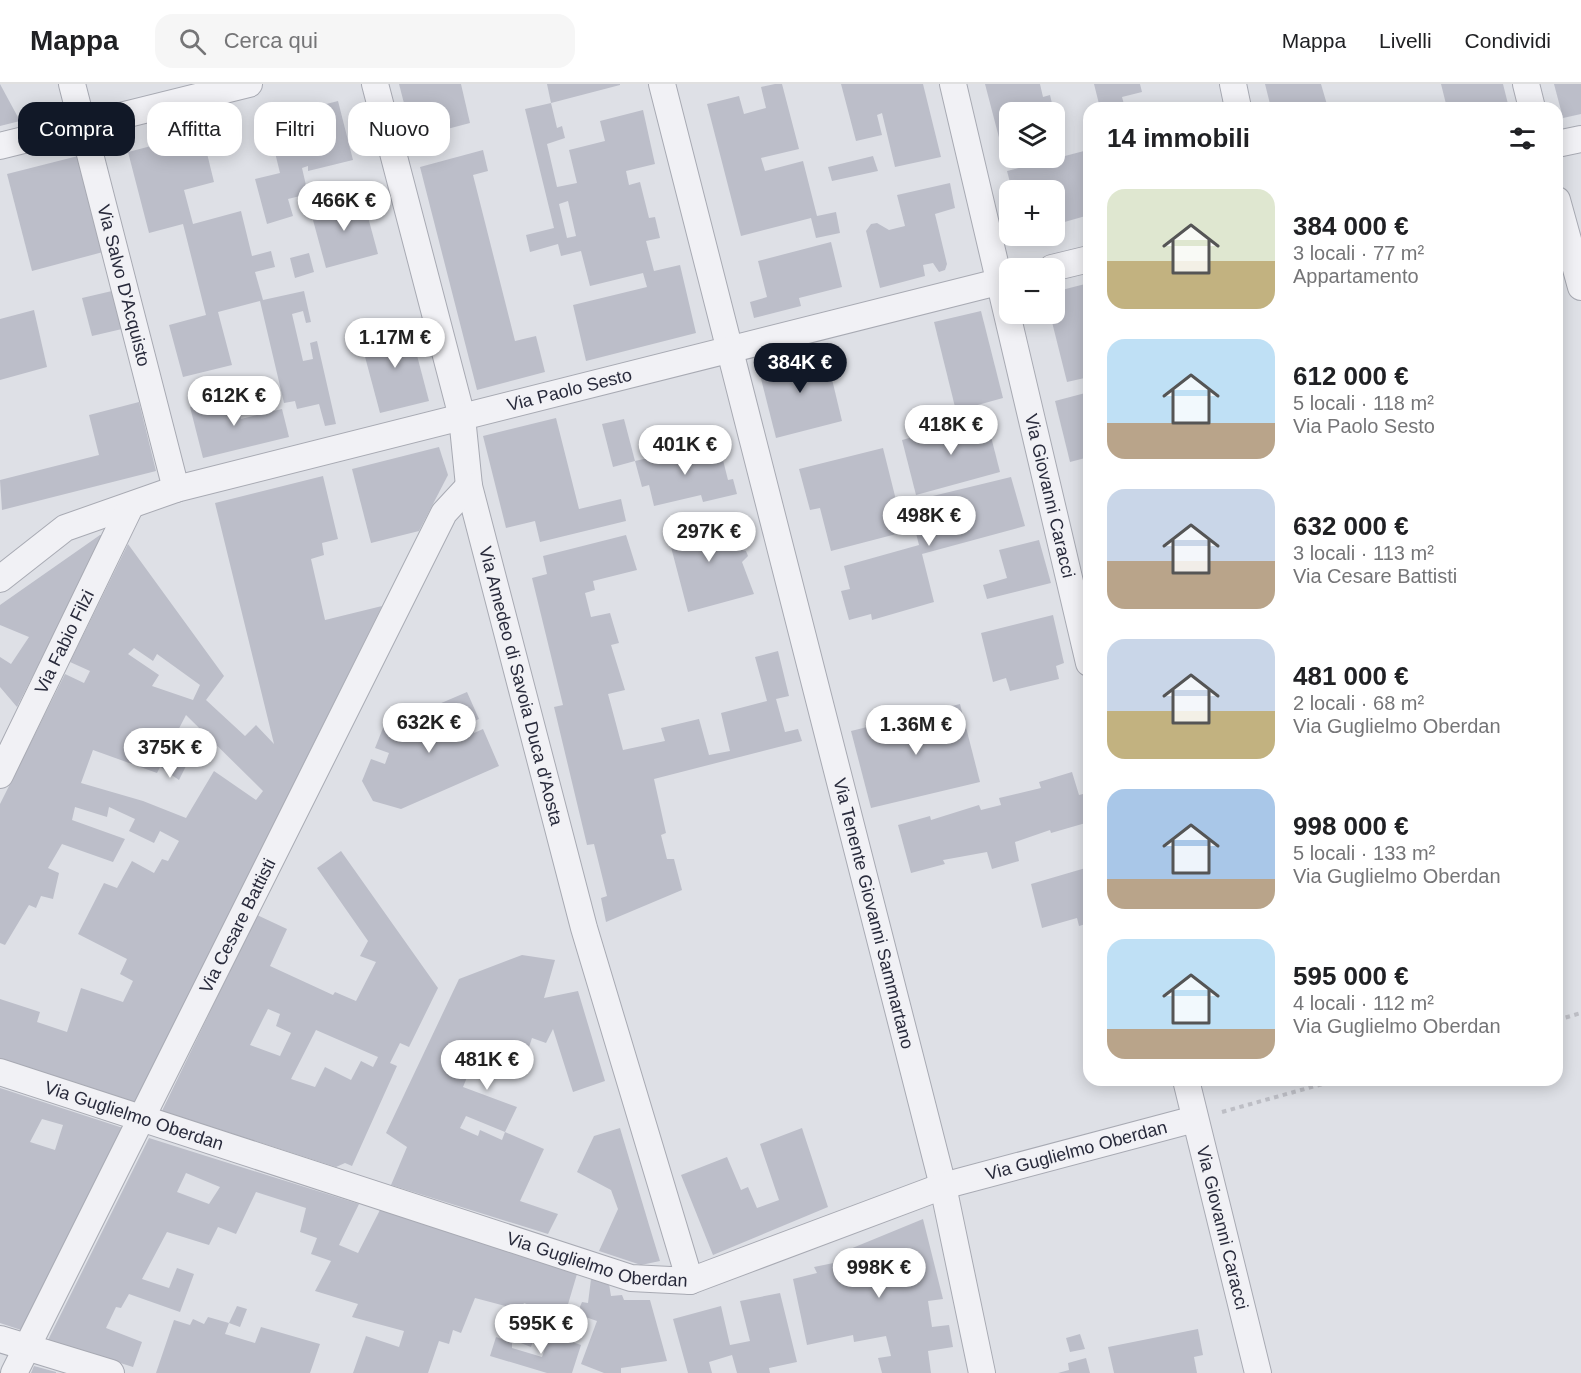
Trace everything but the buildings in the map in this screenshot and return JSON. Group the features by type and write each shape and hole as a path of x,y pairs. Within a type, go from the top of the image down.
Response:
{"street":[{"name":"Via Salvo D'Acquisto","path":"72,84 76,102"},
{"path":"135,112 249,84"},
{"name":"Via Amedeo di Savoia Duca d'Aosta","path":"375,84 462,417 469,486 584,928 690,1281"},
{"name":"Via Tenente Giovanni Sammartano","path":"662,84 943,1186 982,1373"},
{"name":"Via Giovanni Caracci","path":"953,84 999,258"},
{"path":"1233,84 1237,102"},
{"path":"1526,84 1530,102"},
{"path":"1563,143 1581,139"},
{"path":"0,146 18,141"},
{"name":"Via Salvo D'Acquisto","path":"89,156 176,489"},
{"path":"1563,222 1581,287"},
{"path":"1065,265 1083,260"},
{"name":"Via Paolo Sesto","path":"0,579 65,528 176,489 999,282"},
{"name":"Via Giovanni Caracci","path":"1015,324 1083,636"},
{"name":"Via Cesare Battisti","path":"14,1373 444,513 469,486"},
{"name":"Via Fabio Filzi","path":"0,775 130,507"},
{"name":"Via Guglielmo Oberdan","path":"0,1072 631,1278 690,1281 943,1186 1205,1116"},
{"name":"Via Giovanni Caracci","path":"1189,1086 1205,1116 1258,1373"},
{"path":"0,1339 111,1373"}],"path":[{"path":"1563,1018 1581,1013"},
{"path":"1205,1116 1315,1086"}]}
